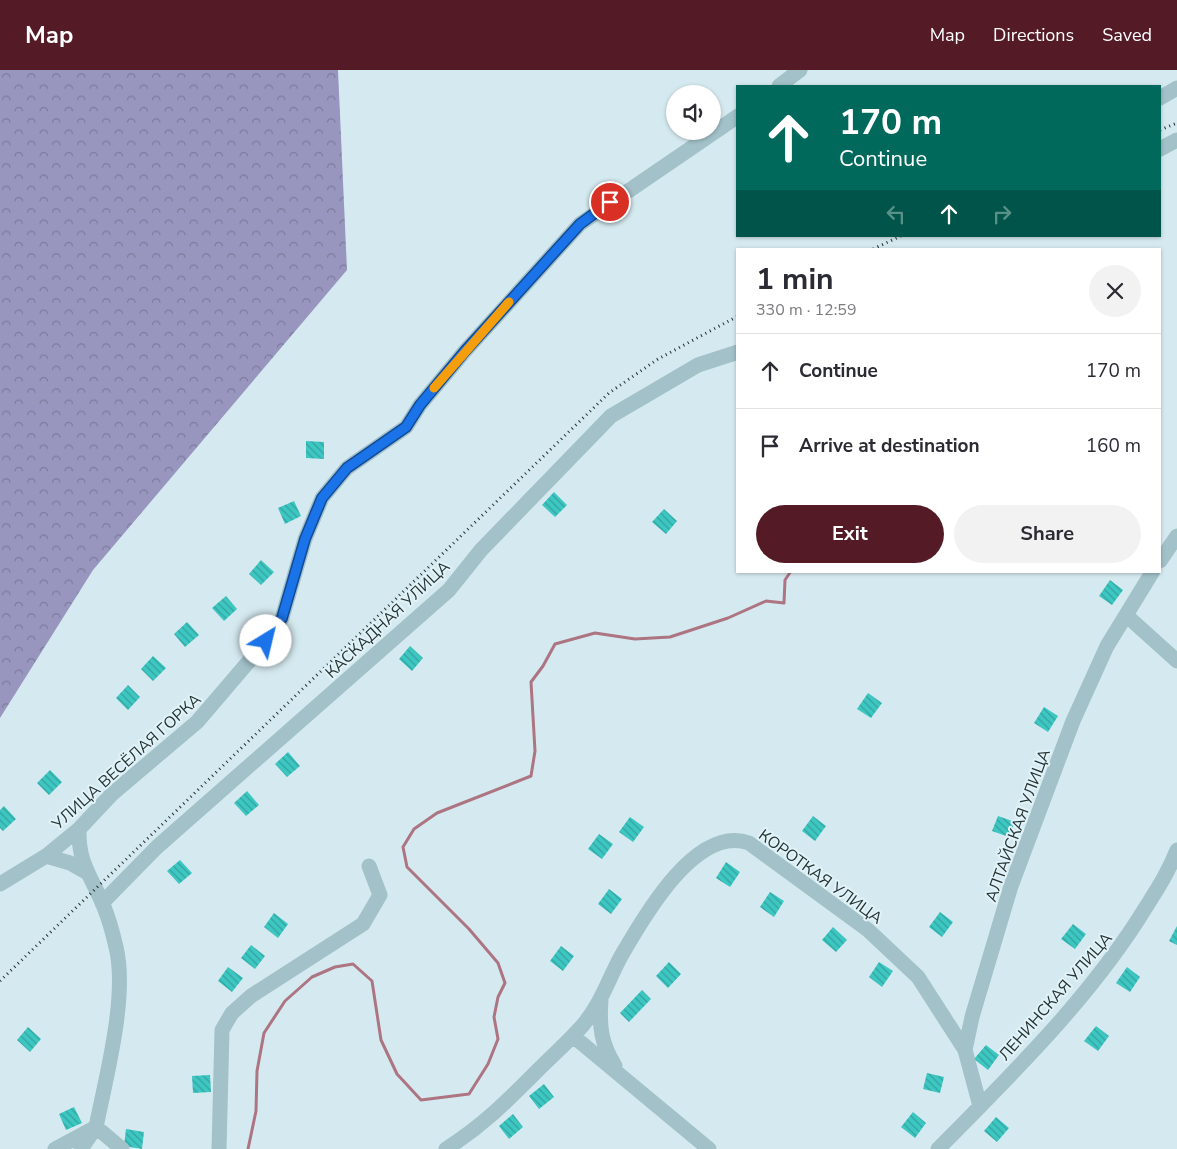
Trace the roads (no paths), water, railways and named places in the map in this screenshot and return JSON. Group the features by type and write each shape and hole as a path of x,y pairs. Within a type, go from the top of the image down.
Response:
{"street":[{"path":"780,85 800,70"},
{"path":"1161,97 1177,88"},
{"name":"УЛИЦА ВЕСЁЛАЯ ГОРКА","path":"0,884 46,856 79,829 112,794 198,722 274,632 284,611 305,539 322,498 347,468 406,427 420,405 465,351 580,224 672,158 736,117"},
{"path":"1161,148 1177,140"},
{"name":"КАСКАДНАЯ УЛИЦА","path":"102,903 157,847 449,590 481,550 612,416 698,365 736,353"},
{"path":"1161,560 1177,536"},
{"name":"АЛТАЙСКАЯ УЛИЦА","path":"980,1106 965,1050 972,1017 1012,886 1073,721 1107,646 1152,573"},
{"path":"1127,616 1177,661"},
{"path":"79,829 79,845 86,872 102,903 117,949 119,997 96,1127 81,1149"},
{"name":"КОРОТКАЯ УЛИЦА","path":"446,1149 497,1112 573,1036 601,998 619,960 655,899 690,861 724,840 738,839 749,843 868,930 918,977 965,1050"},
{"name":"ЛЕНИНСКАЯ УЛИЦА","path":"938,1149 1068,1011 1124,943 1171,866 1177,850"},
{"path":"46,856 70,863 86,872"},
{"path":"219,1149 222,1030 232,1014 251,996 363,924 380,894 369,866"},
{"path":"601,998 599,1028 607,1052 620,1074"},
{"path":"573,1036 620,1074 646,1099 709,1149"},
{"path":"55,1149 96,1127"},
{"path":"96,1127 122,1149"}],"waterway":[{"path":"248,1149 256,1111 257,1071 264,1033 285,1001 312,977 335,967 353,964 372,981 381,1040 397,1074 421,1100 469,1094 488,1064 498,1039 494,1017 498,997 505,983 498,963 469,929 407,867 403,847 414,829 437,813 531,776 535,751 531,682 543,666 555,644 595,633 635,639 670,637 728,618 766,601 784,603 785,580 790,573"}],"railway":[{"path":"1161,130 1177,123"},
{"path":"875,248 899,237"},
{"path":"0,981 609,393 658,359 736,317"}]}
